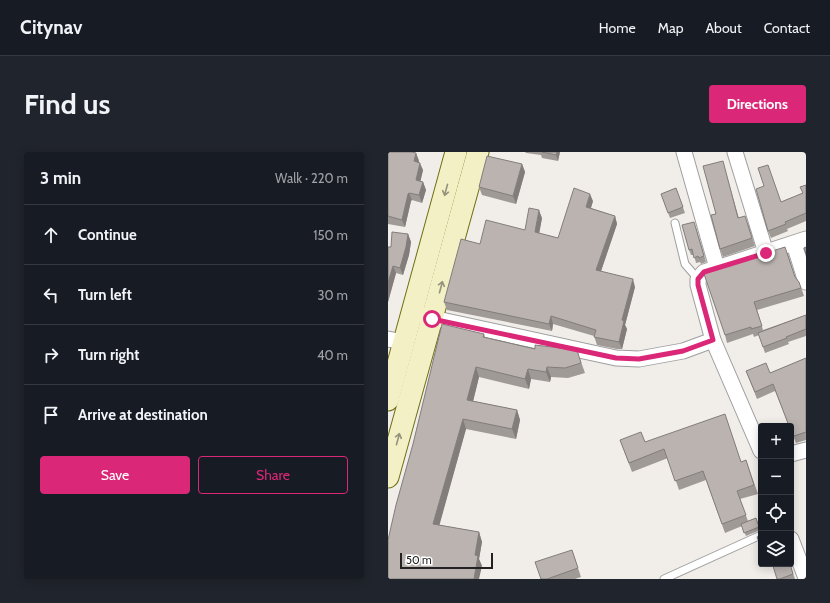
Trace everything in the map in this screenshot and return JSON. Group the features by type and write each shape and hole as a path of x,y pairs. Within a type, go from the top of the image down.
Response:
{"main road":[{"path":"388,400 396,341 412,314 456,152"},
{"path":"388,477 478,152"}],"street":[{"path":"684,152 717,268"},
{"path":"735,152 766,253"},
{"path":"758,444 713,340 698,285 698,279 704,272 800,241 806,282"},
{"path":"412,314 616,358 639,359 683,351 713,340"},
{"path":"794,453 806,450"},
{"path":"794,547 806,578"}],"lane":[{"path":"674,223 685,264 698,279"},
{"path":"664,579 758,536"}],"building":[{"path":"388,152 416,153 414,161 420,163 416,180 423,182 419,195 408,194 402,220 388,216"},
{"path":"542,152 557,152 556,155"},
{"path":"487,156 522,164 513,196 479,187"},
{"path":"723,161 738,218 745,216 752,238 720,249 711,215 716,214 703,166"},
{"path":"768,165 781,202 803,193 800,187 806,185 806,213 785,222 786,224 768,231 756,189 764,186 758,168"},
{"path":"574,188 590,194 586,207 615,216 596,270 633,279 622,320 624,321 619,342 594,337 596,330 551,316 549,324 444,302 461,239 480,244 486,220 525,230 529,208 539,210 535,232 558,238"},
{"path":"676,188 683,207 668,213 661,194"},
{"path":"694,222 704,256 699,258 698,256 694,258 692,249 689,250 682,225"},
{"path":"392,232 408,234 400,268 393,266 388,283 388,247 391,247"},
{"path":"785,247 795,277 801,288 754,302 762,326 751,329 751,327 725,335 704,274 706,272"},
{"path":"806,315 806,329 763,347 758,333"},
{"path":"442,324 484,334 483,337 535,349 535,345 577,350 581,363 565,368 547,367 546,372 528,369 525,379 476,367 467,400 517,410 512,429 463,419 433,524 479,532 475,555 478,556 474,579 388,579 388,540"},
{"path":"806,358 806,432 794,436 794,423 788,423 773,384 755,392 746,371 766,363 770,373"},
{"path":"725,414 741,462 746,460 754,485 737,491 746,515 722,524 703,471 675,481 664,449 629,463 620,440 641,432 645,442"},
{"path":"756,518 758,527 744,533 741,524"},
{"path":"572,550 578,568 547,579 541,579 535,562"},
{"path":"773,567 791,567 793,574 777,579"}],"route":[{"path":"432,319 616,358 639,359 683,351 713,340 698,285 698,279 704,272 766,253"}]}
